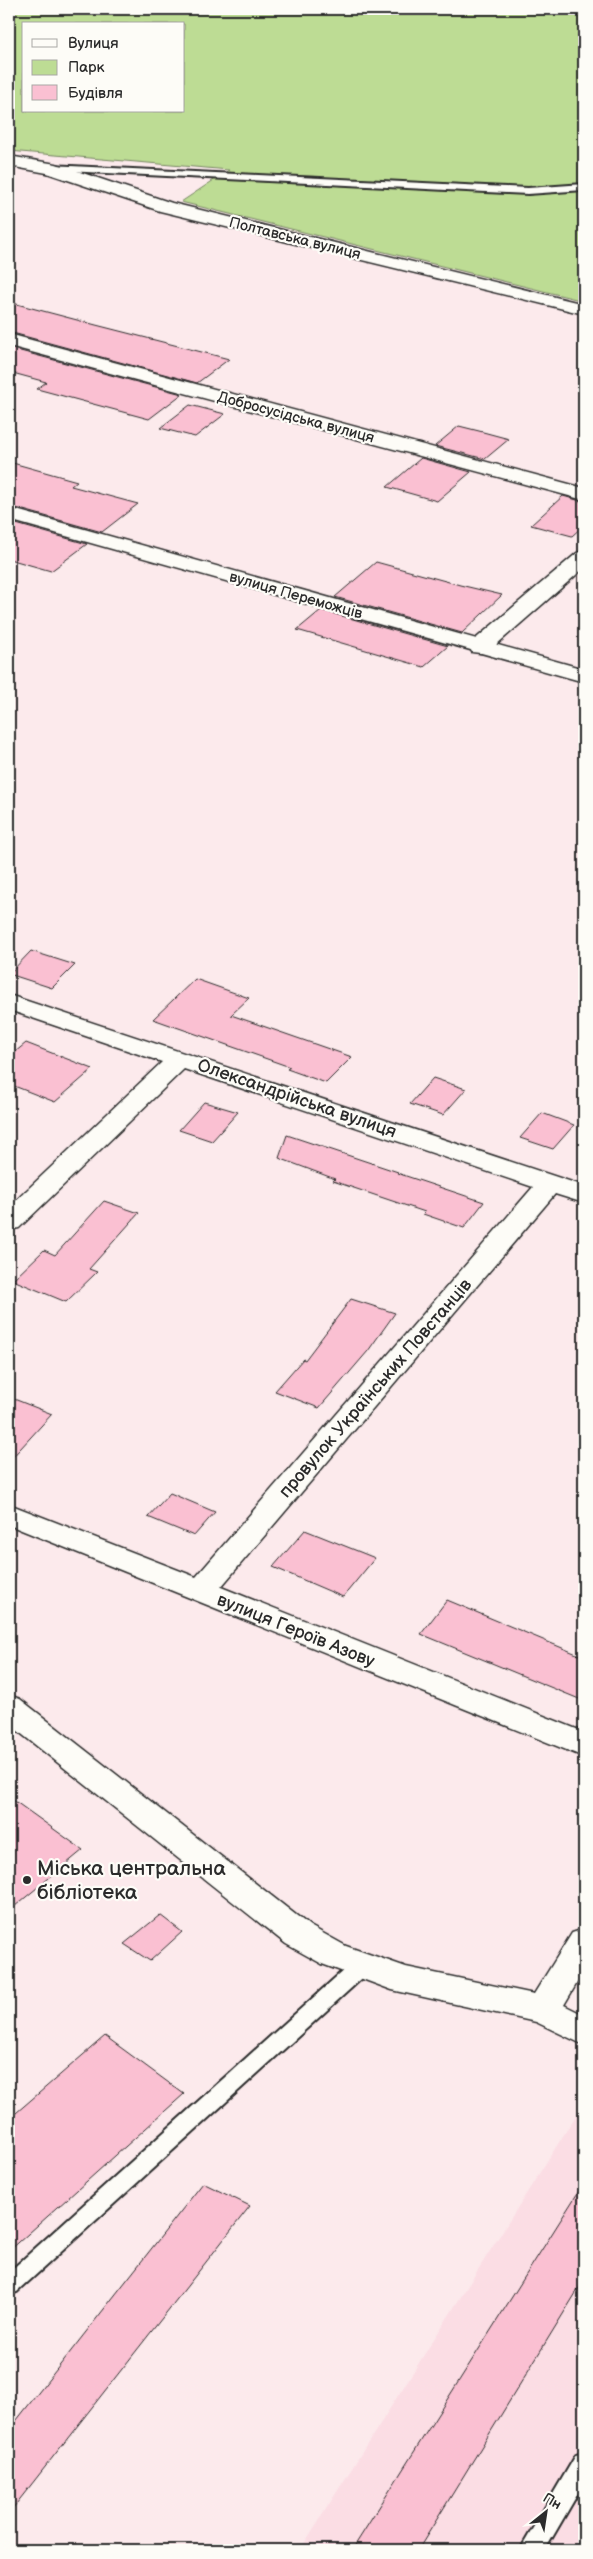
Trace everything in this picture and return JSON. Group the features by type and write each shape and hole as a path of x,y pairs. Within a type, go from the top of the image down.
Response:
{"street":[{"name":"Полтавська вулиця","path":"9,161 50,168 166,207 584,309"},
{"name":"Добросусідська вулиця","path":"9,340 584,494"},
{"name":"вулиця Переможців","path":"9,514 584,676"},
{"path":"480,647 584,557"},
{"name":"Олександрійська вулиця","path":"9,1002 584,1195"},
{"path":"9,1222 180,1059"},
{"name":"провулок Українських Повстанців","path":"200,1592 550,1184"},
{"name":"вулиця Героїв Азову","path":"9,1514 584,1745"},
{"path":"9,1707 298,1935 334,1954 404,1980 543,2010 584,2031"},
{"path":"543,2010 584,1942"}],"lane":[{"path":"50,168 528,191 584,187"},
{"path":"9,2285 363,1965"},
{"path":"532,2550 584,2462"}],"shaded area":[{"path":"584,2103 584,2550 300,2550"}],"green space":[{"path":"9,9 584,9 584,301 181,202 229,170 9,151"}],"building":[{"path":"9,302 229,359 197,383 9,332"},
{"path":"9,348 182,394 149,419 37,389 46,382 9,372"},
{"path":"190,405 225,414 195,437 160,428"},
{"path":"459,426 509,439 485,459 435,446"},
{"path":"421,458 471,472 437,501 387,487"},
{"path":"9,462 77,481 71,486 138,504 102,532 9,506"},
{"path":"563,496 584,502 584,525 572,536 531,525"},
{"path":"9,522 87,544 51,571 9,559"},
{"path":"376,562 502,595 462,633 335,597"},
{"path":"321,610 448,646 424,667 297,630"},
{"path":"31,951 75,965 52,988 9,974"},
{"path":"195,979 249,998 231,1015 352,1057 326,1083 287,1069 290,1067 153,1019"},
{"path":"26,1043 93,1069 55,1102 9,1084 9,1057"},
{"path":"433,1078 466,1089 443,1115 410,1104"},
{"path":"204,1102 238,1112 212,1141 179,1130"},
{"path":"542,1113 574,1125 553,1149 520,1138"},
{"path":"287,1135 484,1202 464,1228 423,1214 425,1212 333,1181 335,1179 279,1158"},
{"path":"104,1201 139,1213 89,1269 97,1272 66,1302 13,1280 44,1250 55,1255"},
{"path":"351,1299 395,1313 368,1351 319,1408 275,1391 303,1359 305,1360"},
{"path":"9,1397 52,1414 9,1461"},
{"path":"170,1493 215,1512 194,1536 148,1517"},
{"path":"305,1530 375,1558 343,1597 273,1567"},
{"path":"447,1600 584,1657 584,1701 421,1634"},
{"name":"Міська центральна бібліотека","path":"9,1797 83,1850 9,1911"},
{"path":"160,1915 182,1932 150,1961 124,1944"},
{"path":"105,2036 184,2094 9,2251 9,2119"},
{"path":"203,2183 250,2206 9,2513 9,2430"},
{"path":"584,2183 584,2280 418,2550 352,2550"}],"place":[{"name":"Міська центральна бібліотека","path":"27,1880"}]}
